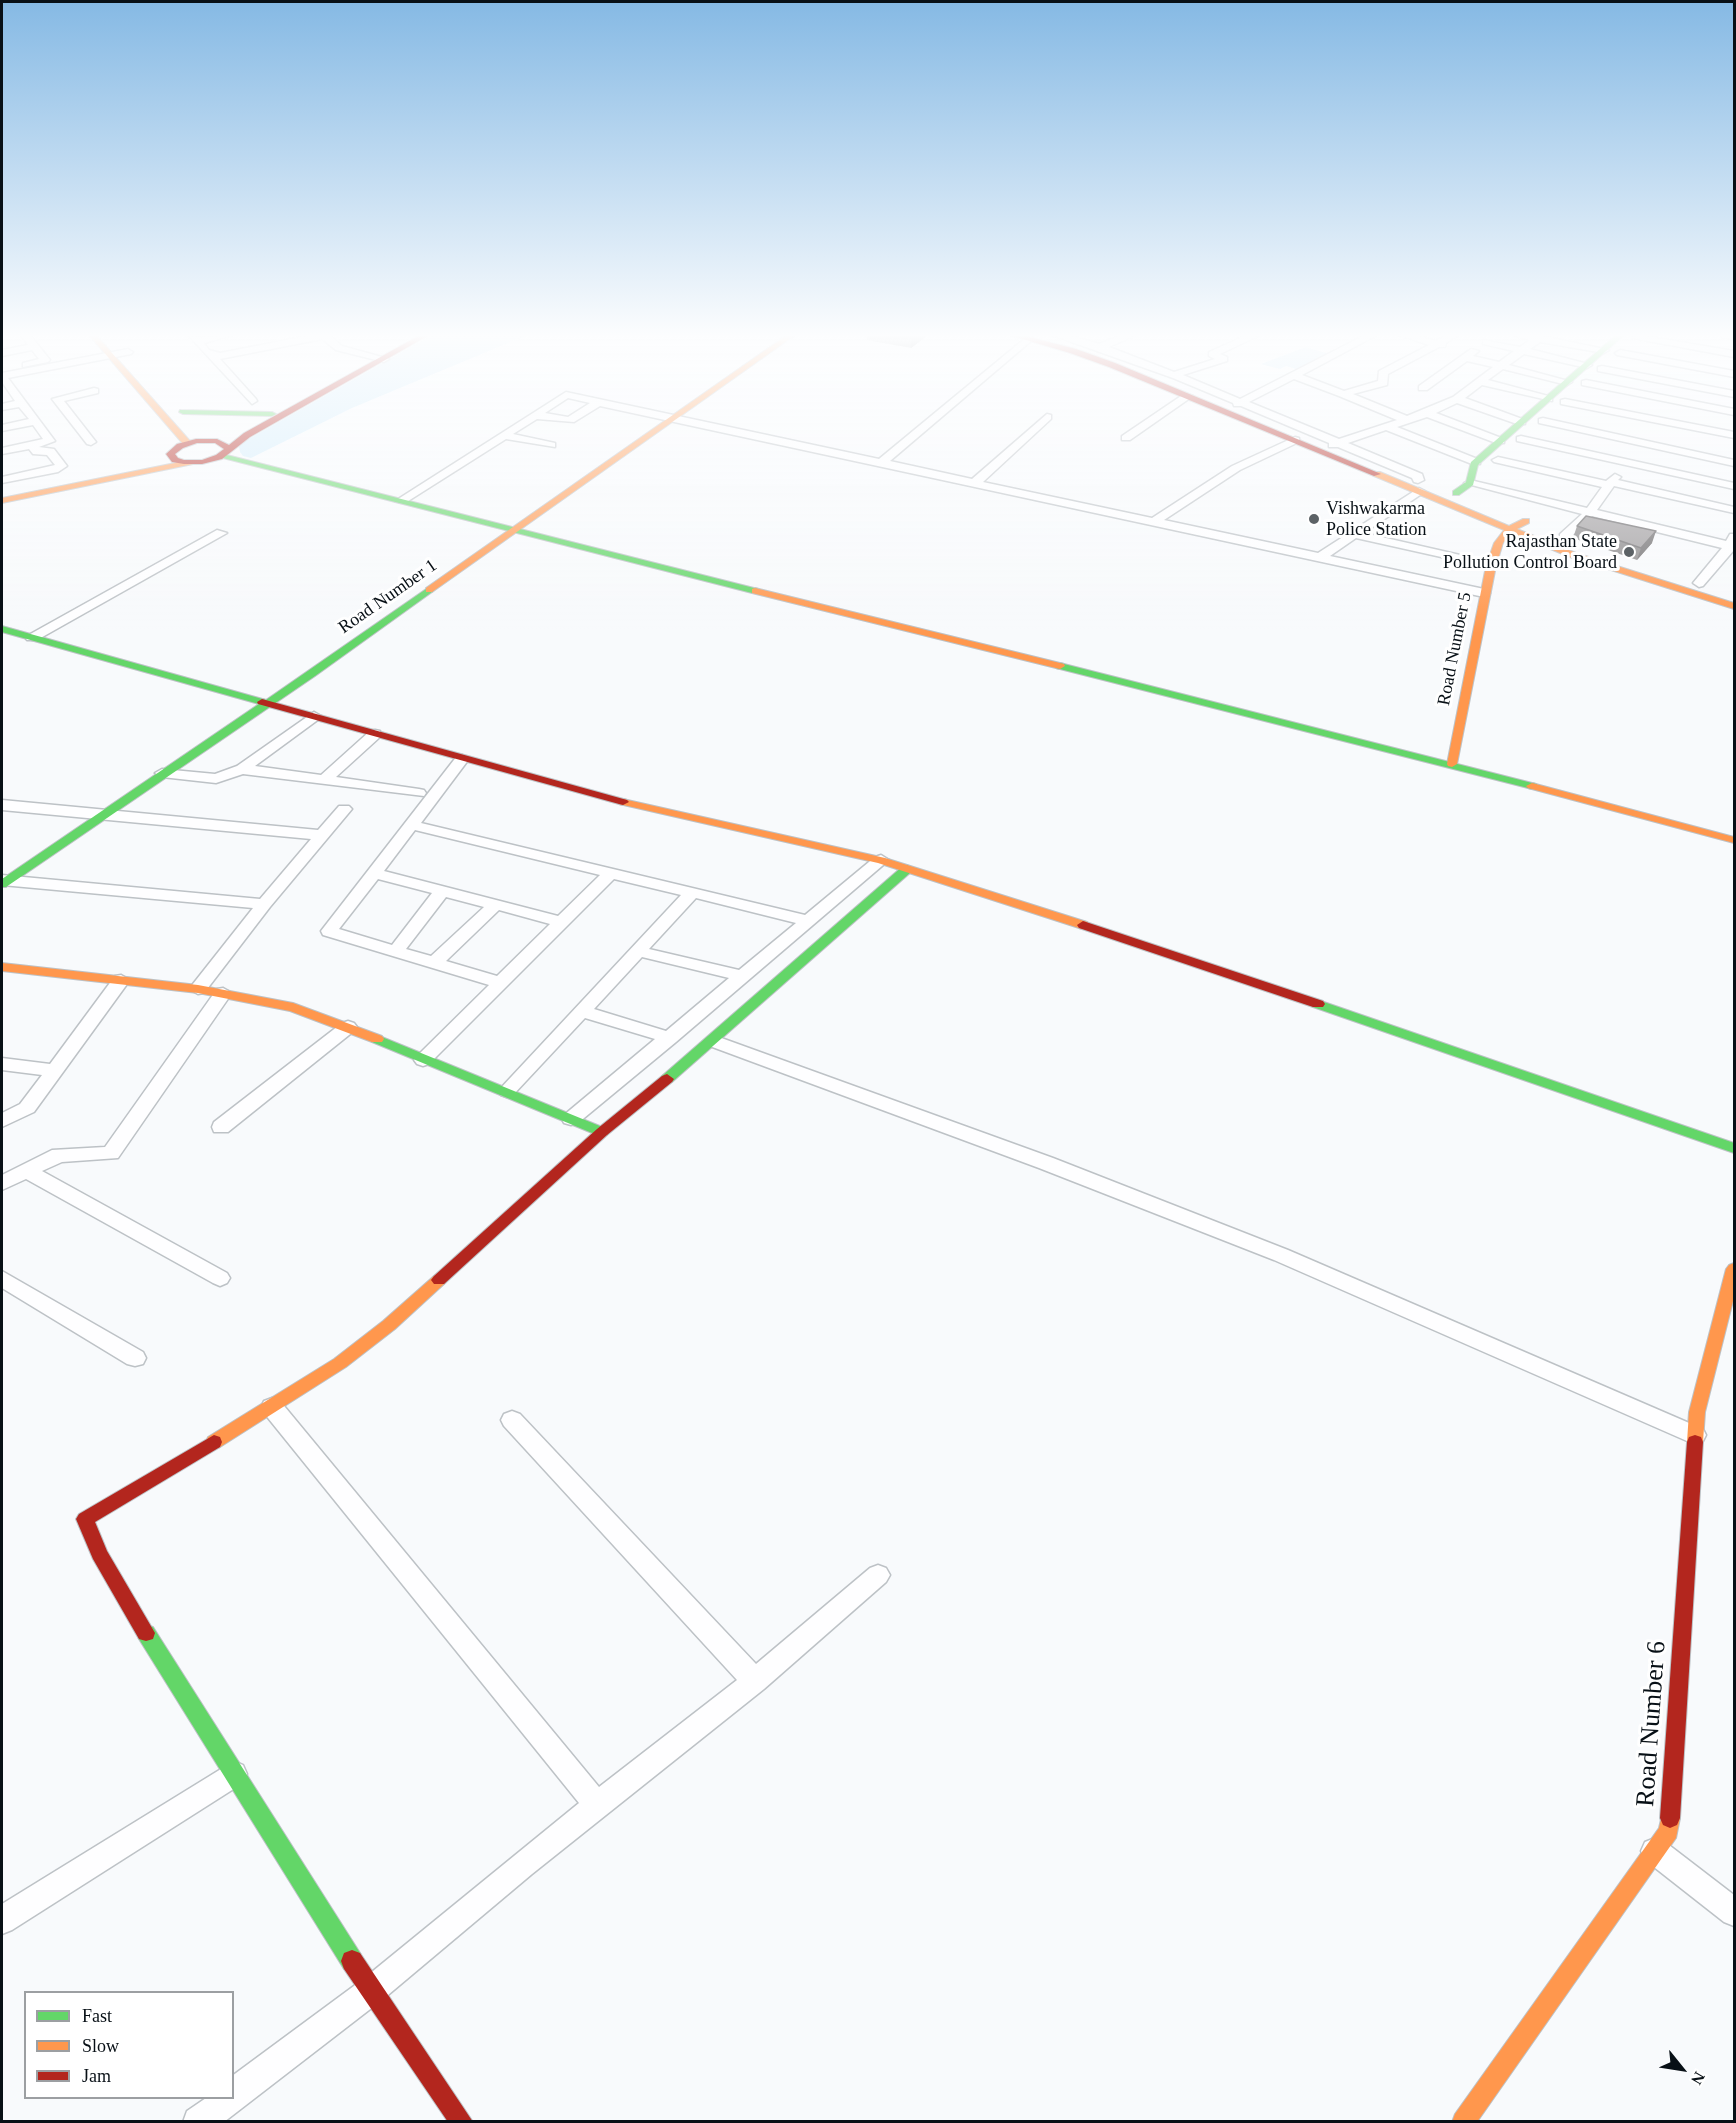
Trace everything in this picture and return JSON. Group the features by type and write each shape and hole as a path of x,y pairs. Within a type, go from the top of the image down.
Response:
{"street":[{"path":"44,434 70,467"},
{"path":"2,459 35,448 47,438 57,434"},
{"path":"78,434 91,442"},
{"path":"179,434 187,443"},
{"path":"206,434 218,446"},
{"path":"2,501 208,460 218,446 238,434"},
{"path":"218,446 240,434"},
{"name":"Road Number 1","path":"4,881 267,702 648,434"},
{"path":"746,434 1484,593"},
{"path":"881,463 915,434"},
{"path":"976,482 1028,434"},
{"path":"1126,438 1132,434"},
{"path":"1281,434 1418,485 1456,493 1564,537 1734,593"},
{"path":"1311,434 1509,529 1593,562 1734,606"},
{"path":"1336,445 1364,434"},
{"path":"1400,434 1473,473 1586,516 1731,549"},
{"path":"1489,434 1503,439 1521,440 1670,470 1734,486"},
{"path":"1456,493 1509,434"},
{"path":"1473,473 1490,467 1528,434"},
{"path":"1602,434 1734,463"},
{"path":"1670,470 1696,434"},
{"path":"400,501 504,435 551,445"},
{"path":"1155,521 1236,468 1295,440"},
{"path":"2,495 122,469 172,452 187,443 218,446 400,501 1452,764 1734,840"},
{"path":"2,451 35,448 50,451 61,466 54,470 2,480"},
{"path":"172,452 171,456 175,460 190,462"},
{"path":"1498,460 1734,510"},
{"path":"1564,537 1586,516 1626,461"},
{"path":"1319,558 1418,485"},
{"path":"1509,529 1526,521"},
{"name":"Road Number 5","path":"1452,764 1484,593 1499,543 1509,529"},
{"path":"32,637 221,533"},
{"path":"1353,534 1491,566"},
{"path":"1699,583 1731,549"},
{"path":"2,629 585,793 881,860 1217,969 1734,1148"},
{"path":"162,773 216,779 242,769 314,716"},
{"path":"324,780 375,734"},
{"path":"462,759 329,931 501,983"},
{"path":"242,769 419,793"},
{"path":"2,805 322,835"},
{"path":"198,989 264,904 345,809"},
{"path":"411,825 809,921"},
{"path":"571,1119 881,860"},
{"path":"462,2121 372,1990 234,1774 99,1554 85,1519 272,1407 340,1363 389,1325 602,1132 713,1041 907,869"},
{"path":"374,873 562,922"},
{"path":"423,1060 611,873"},
{"path":"4,881 264,904"},
{"path":"396,951 442,891"},
{"path":"507,1091 692,893"},
{"path":"434,963 495,905"},
{"path":"638,951 743,976"},
{"path":"2,967 198,989 293,1007 348,1027 423,1060 507,1091 602,1132"},
{"path":"2,1121 27,1108 121,980"},
{"path":"2,1183 59,1155 111,1153 223,993"},
{"path":"582,1011 670,1038"},
{"path":"221,1127 348,1027"},
{"path":"713,1041 1046,1164 1281,1255 1695,1436"},
{"path":"2,1064 55,1071"},
{"path":"26,1171 220,1278"},
{"name":"Road Number 6","path":"1463,2121 1669,1831 1697,1412 1734,1269"},
{"path":"2,1279 135,1358"},
{"path":"272,1407 597,1805"},
{"path":"512,1420 755,1681"},
{"path":"234,2094 372,1990 597,1805 755,1681 878,1575"},
{"path":"2,1920 234,1774"},
{"path":"1655,1851 1734,1912"},
{"path":"198,2121 227,2099"}],"shaded area":[{"path":"257,434 299,434 251,458 243,456 240,452 239,447"}],"building":[{"path":"1586,516 1656,531 1641,548 1577,526"}],"traffic: fast":[{"path":"1456,493 1470,483 1474,464 1508,434"},
{"path":"222,455 755,591"},
{"path":"2,884 311,674 429,590"},
{"path":"2,629 262,702"},
{"path":"1060,666 1532,786"},
{"path":"667,1079 907,869"},
{"path":"1318,1004 1734,1148"},
{"path":"377,1039 602,1132"},
{"path":"146,1633 352,1961"}],"traffic: slow":[{"path":"179,434 187,443"},
{"path":"429,590 651,434"},
{"path":"2,501 190,462"},
{"path":"1377,474 1573,555 1734,606"},
{"path":"1452,764 1491,566 1499,543 1509,529 1526,521"},
{"path":"755,591 1060,666"},
{"path":"1532,786 1734,840"},
{"path":"623,802 881,860 1083,925"},
{"path":"2,967 198,989 293,1007 377,1039"},
{"path":"1695,1442 1697,1412 1734,1269"},
{"path":"214,1442 340,1363 389,1325 439,1280"},
{"path":"1463,2122 1669,1831 1670,1818"}],"traffic: jam":[{"path":"227,448 217,441 196,441 180,446 170,454 175,460 202,462 219,457 249,434"},
{"path":"1280,434 1377,474"},
{"path":"262,702 623,802"},
{"path":"1083,925 1318,1004"},
{"path":"439,1280 602,1132 667,1079"},
{"path":"146,1633 99,1554 85,1519 214,1442"},
{"path":"1670,1818 1695,1442"},
{"path":"352,1961 462,2122"}],"place":[{"name":"Vishwakarma Police Station","path":"1314,519"},
{"name":"Rajasthan State Pollution Control Board","path":"1629,552"}]}
